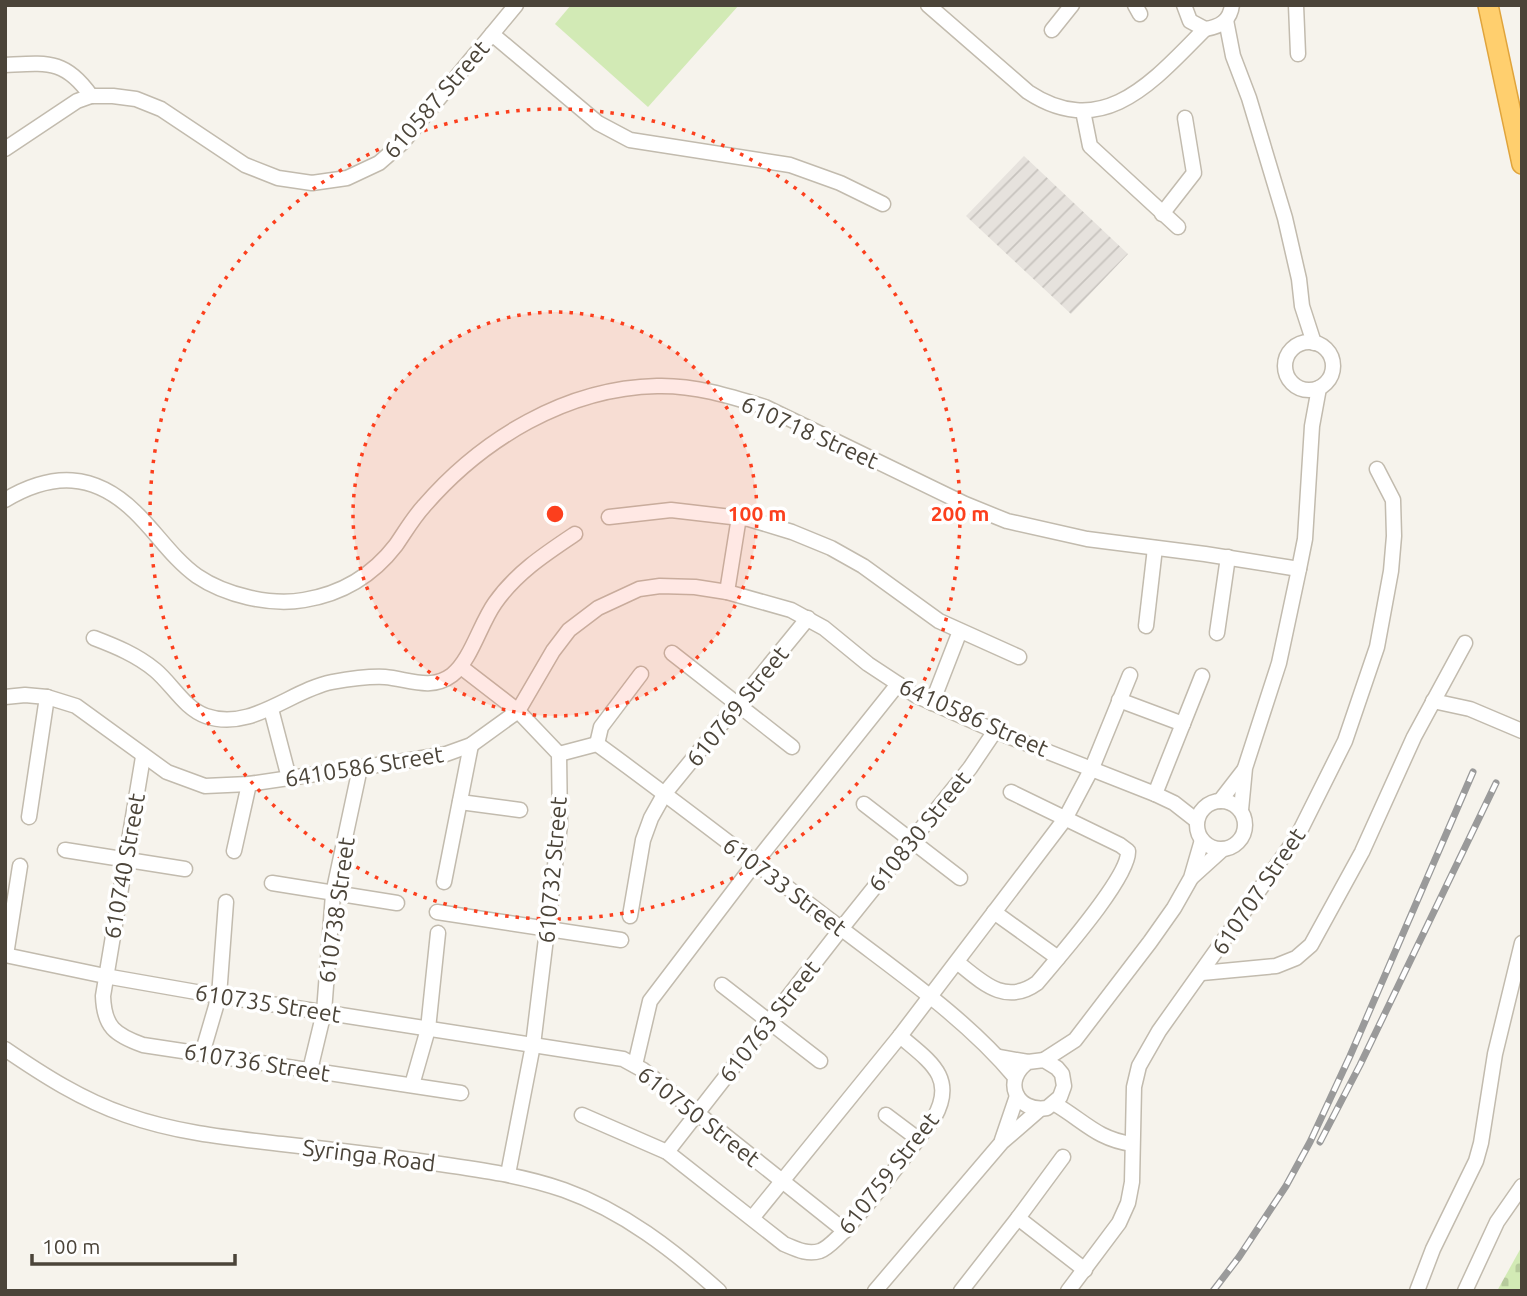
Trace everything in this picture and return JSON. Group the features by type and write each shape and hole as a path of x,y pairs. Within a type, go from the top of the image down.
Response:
{"highway":[{"path":"1488,5 1522,164"}],"street":[{"name":"610587 Street","path":"5,149 55,113 77,101 91,96 136,99 161,108 246,166 278,178 312,183 347,178 379,163 402,143 516,5"},
{"path":"1052,30 1072,5"},
{"path":"1182,52 1190,21 1184,5"},
{"path":"1232,5 1226,20 1233,56 1250,98 1270,166 1296,267 1302,306 1314,343"},
{"path":"1296,5 1298,54"},
{"path":"928,6 1028,92 1045,103 1083,111 1107,108 1130,98 1149,85 1209,29 1226,20"},
{"path":"1190,21 1209,29 1233,56"},
{"path":"492,34 598,123 615,134 630,140 790,165 840,183 883,204"},
{"path":"5,65 55,64 75,75 91,96"},
{"path":"1083,111 1090,146 1178,227"},
{"path":"1162,214 1194,173 1185,118"},
{"path":"1299,344 1302,306"},
{"path":"1314,343 1327,350 1333,364 1330,378 1319,388 1309,391 1299,388 1287,378 1285,362 1292,349 1299,344 1314,343"},
{"name":"610718 Street","path":"5,500 41,482 75,481 92,484 108,491 128,506 197,576 238,594 275,602 301,601 322,597 349,586 369,573 382,561 447,480 497,440 529,420 565,404 600,394 657,386 695,389 765,407 965,504 1007,521 1087,539 1299,569"},
{"path":"1299,388 1312,426"},
{"path":"1205,807 1197,821 1202,840 1212,847 1223,849 1231,847 1242,838 1245,824 1241,810 1245,768 1279,663 1305,539 1312,426 1319,388"},
{"name":"610707 Street","path":"1068,1291 1119,1223 1128,1203 1132,1182 1134,1087 1139,1066 1159,1031 1297,837 1345,741 1377,647 1388,595 1394,536 1393,500 1377,469"},
{"path":"609,517 671,510 739,517 792,532 831,548 863,566 939,621 1019,657"},
{"path":"727,592 739,517"},
{"path":"94,638 134,655 154,668 186,702 207,717 234,718 271,709 308,689 329,682 383,677 428,684 449,678 461,667 481,625 513,581 532,563 575,534"},
{"path":"1146,626 1155,548"},
{"path":"1217,633 1228,557"},
{"name":"6410586 Street","path":"5,697 47,697 76,706 167,772 205,786 249,784 359,768 446,754 471,745 518,711 553,651 569,630 598,608 639,589 660,586 695,587 769,603 808,618 898,684 932,703 1174,803"},
{"name":"610769 Street","path":"630,916 643,840 665,793 808,618"},
{"path":"932,703 961,631"},
{"path":"1202,973 1276,966 1296,958 1311,945 1362,852 1414,737 1465,643"},
{"path":"672,653 792,747"},
{"path":"461,667 518,711 559,754 597,744 601,727 640,674"},
{"path":"753,1217 930,997 1065,819 1092,768 1130,675"},
{"path":"1155,794 1202,676"},
{"path":"635,1065 650,1001 755,863 898,684"},
{"path":"29,817 47,697"},
{"path":"1119,700 1183,724"},
{"path":"1433,701 1470,709 1522,731"},
{"path":"271,709 289,778"},
{"name":"610830 Street","path":"841,929 971,768 995,731"},
{"name":"610733 Street","path":"597,744 665,793 930,997 999,1057 1015,1077"},
{"path":"444,882 471,745"},
{"name":"610732 Street","path":"508,1174 533,1045 560,825 559,754"},
{"name":"610740 Street","path":"105,976 143,757"},
{"name":"610738 Street","path":"310,1070 324,1012 333,894 359,768"},
{"path":"1174,803 1205,807 1220,801 1245,768"},
{"path":"234,851 249,784"},
{"path":"957,962 988,986 998,990 1020,992 1037,983 1111,890 1129,855 1120,845 1011,792"},
{"path":"1220,801 1231,803 1241,810"},
{"path":"460,802 520,810"},
{"path":"1174,803 1197,821"},
{"path":"864,804 960,878"},
{"path":"999,1057 1028,1062 1044,1060 1074,1040 1174,908 1191,878 1202,840"},
{"path":"1191,878 1223,849"},
{"path":"65,850 185,869"},
{"path":"5,955 20,866"},
{"path":"271,883 397,903"},
{"path":"202,1054 219,996 226,902"},
{"path":"437,912 621,940"},
{"path":"995,912 1058,958"},
{"name":"610763 Street","path":"667,1152 841,929"},
{"path":"412,1086 428,1029 438,933"},
{"path":"1417,1291 1433,1249 1476,1161 1495,1054 1522,943"},
{"name":"610735 Street","path":"5,955 219,996 533,1045"},
{"name":"610736 Street","path":"105,976 104,1015 114,1031 144,1045 461,1093"},
{"path":"722,985 820,1061"},
{"name":"610759 Street","path":"582,1115 667,1152 784,1244 798,1251 808,1252 826,1248 845,1231 942,1105 942,1081 933,1065 900,1035"},
{"path":"1055,1104 1074,1040"},
{"name":"610750 Street","path":"533,1045 607,1056 635,1065 845,1231"},
{"name":"Syringa Road","path":"5,1049 48,1078 95,1104 167,1128 225,1138 393,1157 508,1174 566,1191 632,1223 719,1291"},
{"path":"1044,1060 1051,1063 1063,1080 1077,1116"},
{"path":"1002,1142 1017,1096 1015,1077 1028,1062"},
{"path":"1017,1096 1022,1103 1039,1110"},
{"path":"875,1291 1002,1142 1039,1110 1055,1104 1077,1116 1101,1136 1132,1144"},
{"path":"886,1115 918,1139"},
{"path":"961,1291 1063,1157"},
{"path":"1465,1291 1497,1222 1522,1186"},
{"path":"1018,1219 1085,1270"}],"shaded area":[{"path":"1024,156 1128,254 1071,314 966,216"}],"green space":[{"path":"571,5 739,5 648,107 555,24"},
{"path":"1522,1246 1522,1291 1497,1291"}],"railway":[{"path":"1213,1291 1286,1186 1310,1142 1473,772"},
{"path":"1320,1142 1496,783"}]}
